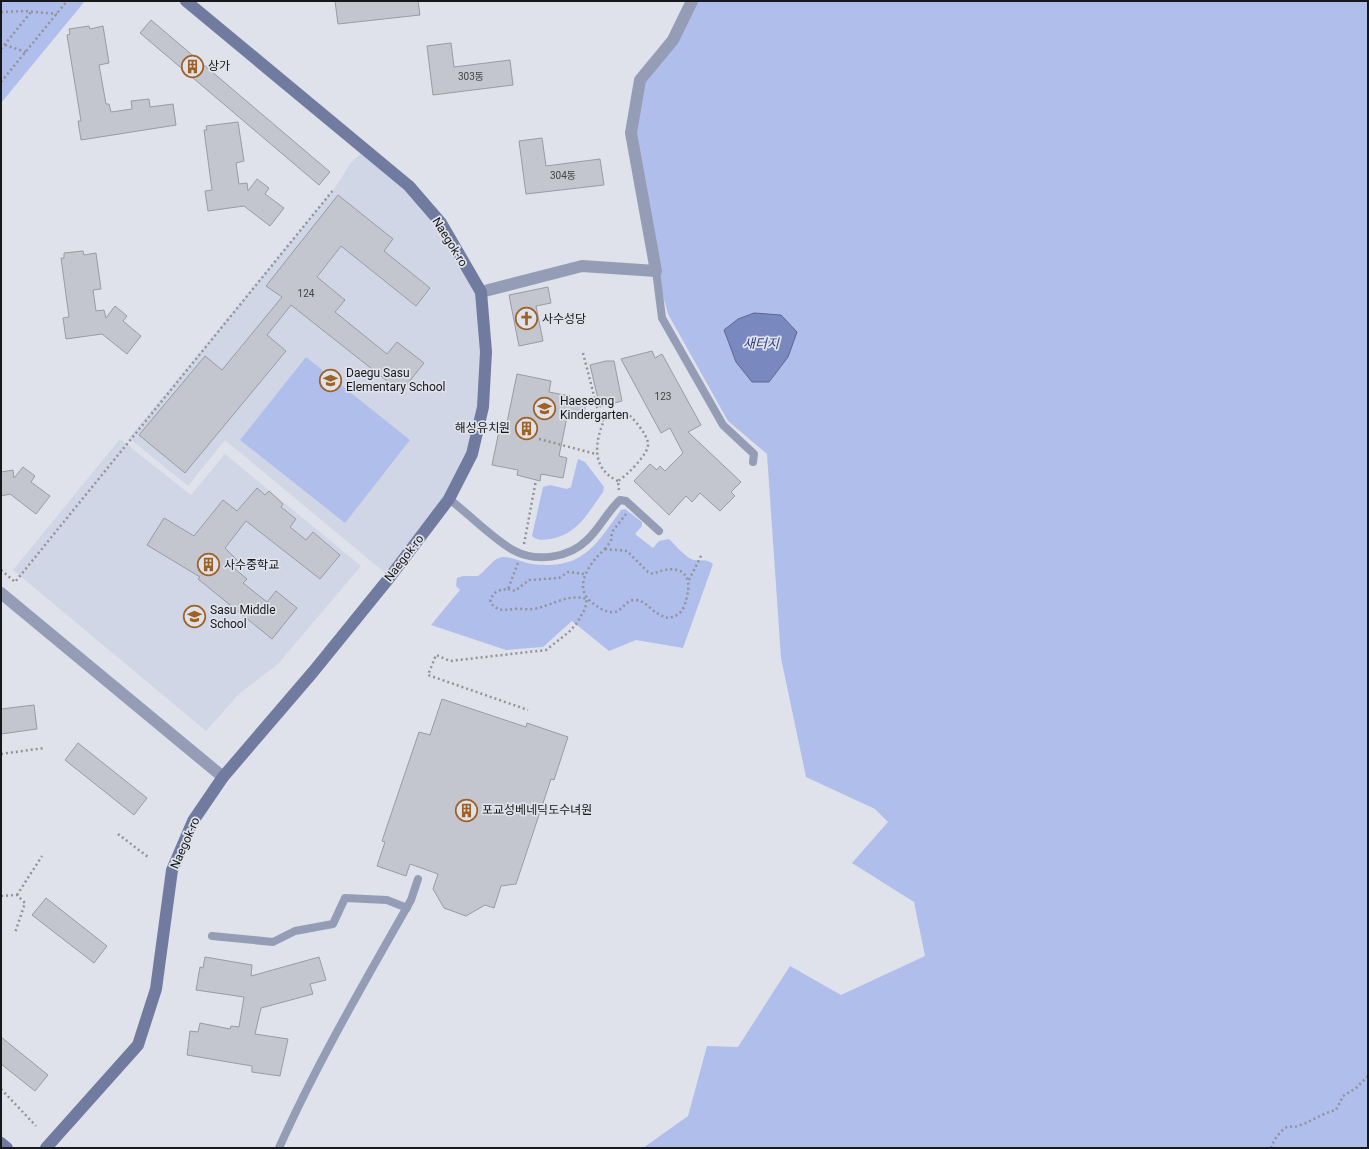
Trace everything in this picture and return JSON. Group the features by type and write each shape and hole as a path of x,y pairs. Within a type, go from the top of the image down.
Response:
{"main road":[{"name":"Naegok-ro","path":"46,1148 138,1045 156,989 172,870 193,821 223,777 318,666 390,577 449,499 472,454 483,407 486,352 481,292 441,223 409,186 186,1"},
{"path":"1,1143 7,1148"}],"street":[{"path":"481,292 582,266 656,272 631,133 640,80 673,40 692,1"},
{"path":"1,593 223,777"}],"lane":[{"path":"656,272 662,318 723,425 754,454 753,462"},
{"path":"449,499 514,550 525,555 549,557 563,554 587,540 613,506 620,500 626,501 659,531"},
{"path":"279,1148 344,1020 407,908 418,879"},
{"path":"212,936 273,942 295,931 333,924 344,898 387,900 407,908"}],"path":[{"path":"1,82 67,1"},
{"path":"1,12 32,11 57,14"},
{"path":"1,49 32,11"},
{"path":"5,45 26,52"},
{"path":"1,570 15,582 334,189"},
{"path":"583,354 598,411 604,421"},
{"path":"626,412 635,420 648,442 648,450 618,482 610,478 600,467 596,454 605,418 626,412"},
{"path":"539,439 596,454"},
{"path":"524,546 536,480"},
{"path":"618,482 620,500"},
{"path":"528,710 428,675 436,655 450,661 546,650 569,632 577,623 585,609 587,599 584,592 584,574 593,559 605,549 611,541 612,532 629,510"},
{"path":"605,549 627,551 648,572 652,574 664,569 674,568 683,572 689,580"},
{"path":"584,574 568,572 559,578 529,580 521,588 515,590 498,590 492,594 490,602 494,607 504,611 513,609 532,609 577,596 587,599 601,609 612,613 620,610 628,602 636,600 645,603 657,613 668,618 678,615 685,605 689,580 702,554"},
{"path":"508,589 519,561"},
{"path":"1,754 44,748"},
{"path":"118,834 148,857"},
{"path":"17,895 42,856"},
{"path":"1,896 17,895 25,902 15,933"},
{"path":"1271,1148 1272,1142 1286,1127 1296,1127 1315,1119 1325,1112 1336,1110 1343,1096 1356,1088 1368,1076"},
{"path":"1,1089 36,1126"}],"shaded area":[{"path":"1,1 85,1 1,103"},
{"path":"692,1 1368,1 1368,1148 643,1148 688,1116 707,1046 738,1047 790,966 841,995 925,956 914,902 852,863 888,822 875,809 806,777 781,658 767,454 728,421 668,314 656,271 631,133 640,80"},
{"name":"Daegu Sasu Elementary School","path":"365,149 441,223 481,292 486,352 472,454 449,499 390,577 225,440 188,486 129,438 334,189 350,164"},
{"path":"306,357 410,440 345,523 240,440"},
{"name":"Sasu Middle School","path":"120,439 191,495 225,454 361,566 278,664 240,693 206,731 13,570"},
{"path":"578,459 585,462 604,487 603,492 587,515 568,533 548,539 541,540 534,538 532,536 543,487 550,485 567,489 571,487"},
{"path":"625,509 642,522 642,526 635,534 653,548 659,541 669,539 689,558 707,561 713,564 683,648 636,640 609,651 572,621 543,647 506,650 431,625 460,590 456,586 457,578 463,576 478,576 495,560 502,557 532,564 549,565 564,563 576,559 586,553 595,544 621,510"}],"water":[{"name":"새터지","path":"754,313 781,315 797,332 788,357 769,382 752,382 736,362 724,330 738,319"}],"building":[{"path":"335,1 418,1 420,15 338,24"},
{"path":"151,20 330,172 319,185 140,33"},
{"path":"89,26 90,29 103,26 109,63 99,65 106,104 109,104 111,112 132,109 131,101 149,99 150,107 173,104 176,125 81,140 78,121 81,121 67,35 70,34 69,29"},
{"path":"451,43 454,67 510,60 513,85 433,95 427,46"},
{"path":"238,122 244,161 236,163 239,184 247,183 248,191 257,179 269,188 265,194 284,208 270,226 244,206 208,211 205,191 212,190 204,130 207,130 206,126"},
{"path":"542,138 546,166 600,159 604,185 526,194 519,141"},
{"path":"338,195 393,239 384,251 430,288 416,306 341,246 317,277 345,300 335,312 387,354 397,342 424,363 401,392 291,305 267,335 286,351 185,473 139,435 205,356 222,370 282,297 266,286"},
{"path":"83,251 84,255 96,253 101,289 93,290 96,311 104,310 106,318 115,306 127,316 123,321 141,336 127,354 102,334 66,339 63,318 69,317 61,258 64,258 64,253"},
{"name":"사수성당","path":"548,287 551,303 536,306 543,341 519,346 509,295"},
{"path":"652,351 655,358 662,354 701,425 688,432 741,482 731,492 735,496 720,511 700,493 692,502 686,496 669,515 634,481 650,464 657,470 660,466 665,471 683,453 670,428 661,433 621,359"},
{"path":"606,361 614,361 622,401 600,407 590,365"},
{"name":"해성유치원","path":"517,374 551,381 549,392 570,396 570,399 586,402 583,420 567,417 559,456 567,458 563,478 541,474 540,481 517,475 518,470 492,465 499,431 505,432"},
{"path":"23,467 35,476 31,482 50,496 36,514 10,494 1,496 1,472 13,470 14,478"},
{"name":"사수중학교","path":"257,488 265,495 269,491 283,504 281,507 296,519 290,527 306,540 313,532 340,555 320,579 246,521 225,548 239,562 234,568 247,579 243,583 267,602 276,591 297,608 272,639 198,579 200,577 147,545 164,518 194,536 223,500 237,511"},
{"name":"포교성베네딕도수녀원","path":"442,699 526,727 527,723 568,737 554,780 551,779 516,884 501,886 494,908 485,905 466,916 444,908 433,889 438,874 410,864 406,876 377,866 385,842 382,841 419,732 430,735"},
{"path":"34,705 37,729 1,734 1,709"},
{"path":"78,743 147,798 134,815 65,760"},
{"path":"46,898 107,946 94,963 32,915"},
{"path":"205,957 252,965 251,976 319,957 326,980 310,984 313,994 261,1008 255,1034 288,1039 280,1076 252,1072 252,1066 187,1055 190,1031 198,1032 200,1023 230,1029 231,1026 239,1027 244,997 196,990 200,967 203,968"},
{"path":"1,1037 48,1075 35,1091 1,1064"}],"place":[{"name":"상가","path":"193,66"},
{"name":"사수성당","path":"526,319"},
{"name":"Daegu Sasu Elementary School","path":"331,380"},
{"name":"Haeseong Kindergarten","path":"544,408"},
{"name":"해성유치원","path":"526,428"},
{"name":"사수중학교","path":"208,565"},
{"name":"Sasu Middle School","path":"194,617"},
{"name":"포교성베네딕도수녀원","path":"467,810"}]}
